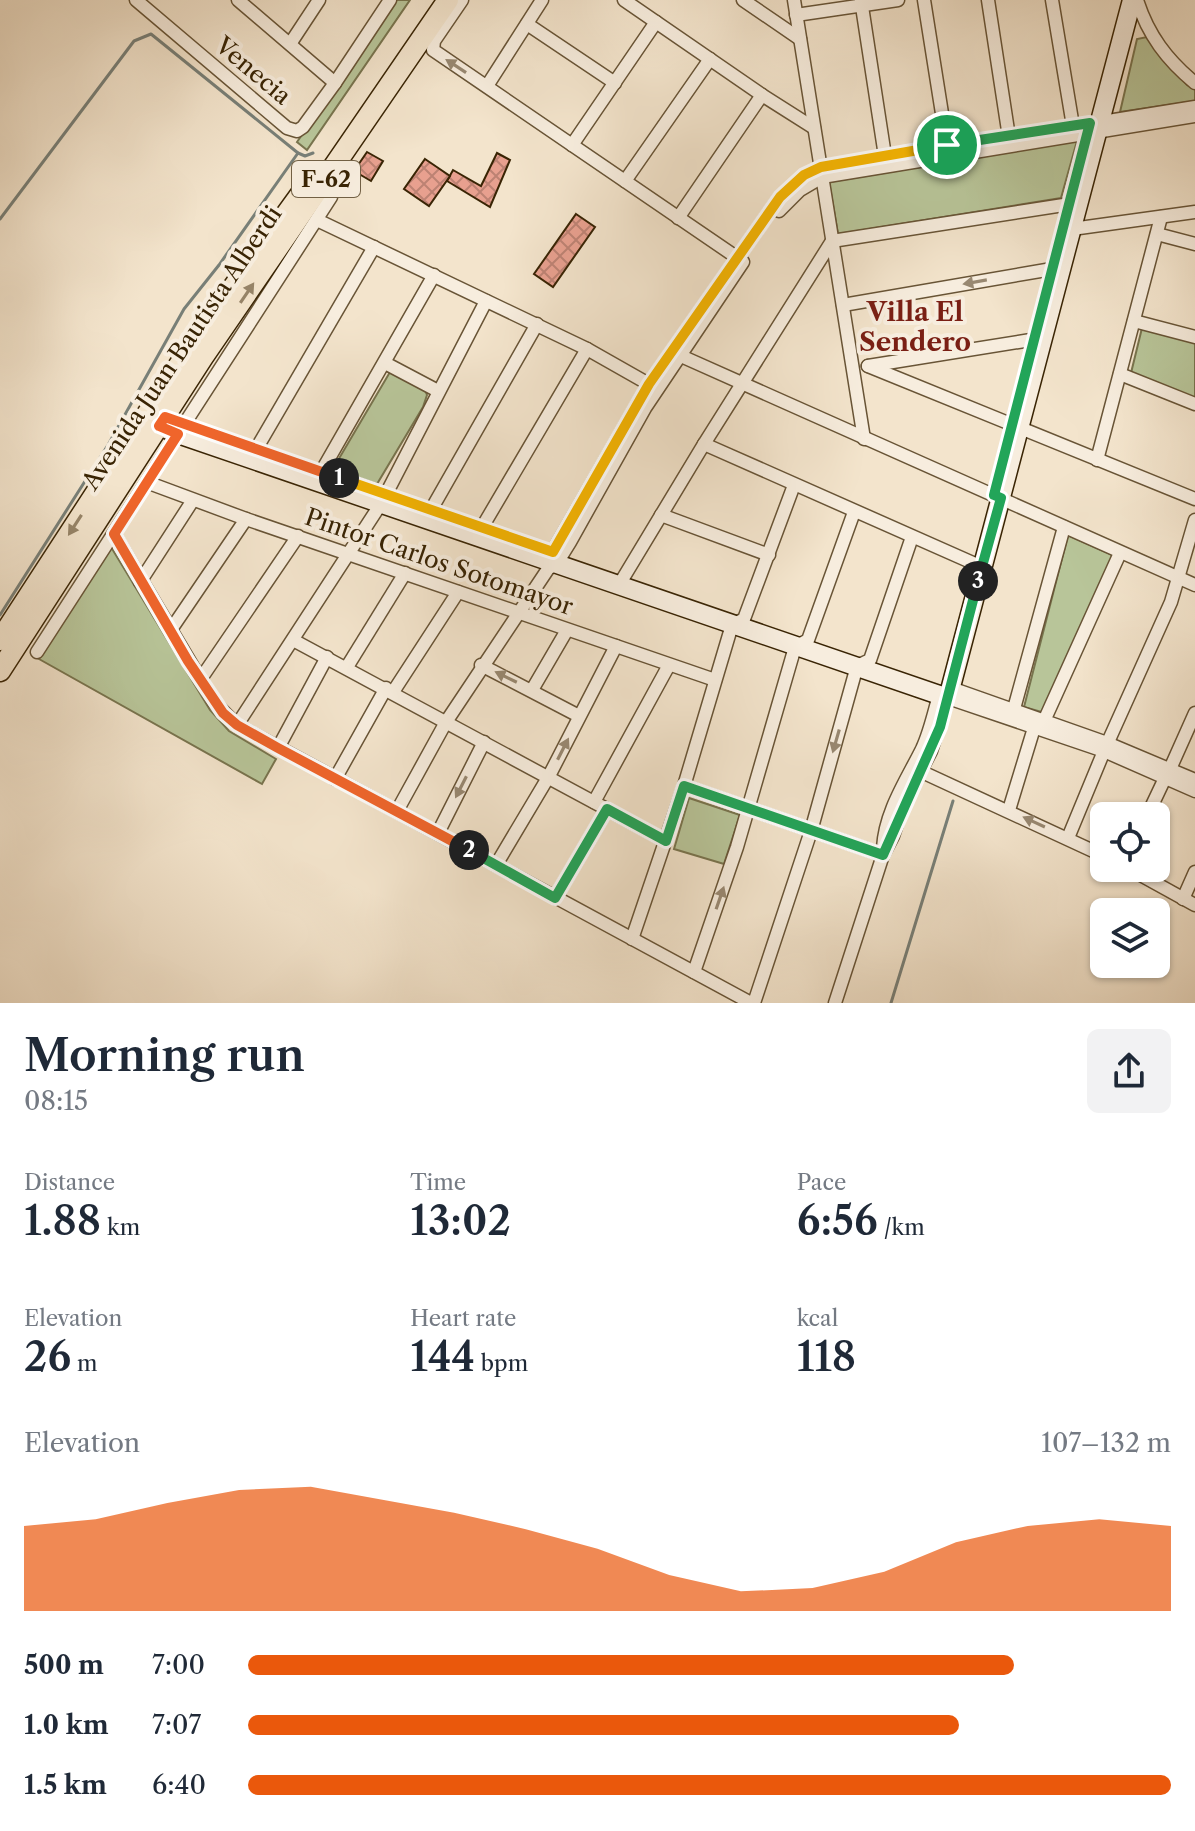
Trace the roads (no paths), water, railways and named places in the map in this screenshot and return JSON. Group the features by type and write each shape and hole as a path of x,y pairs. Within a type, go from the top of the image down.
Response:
{"main road":[{"name":"Avenida Juan Bautista Alberdi","path":"167,423 230,289 358,118 436,0"},
{"name":"Avenida Juan Bautista Alberdi","path":"8,643 167,423 203,357 448,0"},
{"name":"F-62","path":"0,671 8,643"}],"street":[{"name":"Venecia","path":"136,0 293,131 303,127 335,83"},
{"path":"290,44 319,0"},
{"path":"247,3 335,83 390,0"},
{"path":"462,0 434,41 433,50 740,260"},
{"path":"487,86 542,0"},
{"path":"624,0 814,128"},
{"path":"743,0 800,39"},
{"path":"794,0 864,439"},
{"path":"796,15 898,0"},
{"path":"924,0 947,145"},
{"path":"988,0 1009,137"},
{"path":"1052,0 1090,127"},
{"path":"1039,339 1052,269 1125,0"},
{"path":"835,1003 883,855 904,803 931,751 1015,427 1072,229 1090,127 1135,0"},
{"path":"1135,0 1144,23 1162,50 1178,70 1195,83"},
{"path":"862,3 885,156"},
{"path":"572,145 656,22"},
{"path":"527,24 615,83"},
{"path":"625,181 710,59"},
{"path":"678,218 762,95"},
{"path":"653,386 681,356 780,197 804,175 1195,107"},
{"path":"822,172 947,145 1195,116"},
{"name":"Avenida Juan Bautista Alberdi","path":"37,652 149,483 167,423 331,197"},
{"path":"622,580 832,241 1070,204"},
{"path":"1072,229 1195,212"},
{"path":"1097,460 1161,217"},
{"path":"317,220 537,324 653,386"},
{"path":"1157,234 1195,244"},
{"path":"254,454 374,247"},
{"path":"397,811 481,665 554,560 653,386 740,260"},
{"path":"843,305 1052,269"},
{"path":"318,476 434,275"},
{"path":"237,725 383,498 486,301"},
{"path":"1134,321 1195,337"},
{"path":"428,513 537,324"},
{"path":"853,368 1039,339"},
{"path":"480,531 587,349"},
{"path":"681,356 1195,585"},
{"path":"385,363 438,391"},
{"path":"868,366 1195,499"},
{"path":"1120,374 1195,404"},
{"path":"167,423 480,531 554,560 622,580 1105,747 1167,773 1195,780"},
{"path":"704,444 978,565"},
{"name":"Pintor Carlos Sotomayor","path":"149,483 715,680"},
{"path":"632,939 684,786 715,680 769,555 794,485"},
{"path":"140,582 193,500"},
{"path":"694,972 801,644 854,512"},
{"path":"661,515 769,555"},
{"path":"170,631 246,519"},
{"path":"1068,838 1179,578 1195,520"},
{"path":"1013,715 1064,527"},
{"path":"114,534 214,702 237,725 752,1003 864,663 912,537"},
{"path":"200,680 298,536"},
{"path":"1009,810 1039,724 1120,553"},
{"path":"347,667 405,573"},
{"path":"335,779 390,690 458,592"},
{"path":"532,690 567,630"},
{"path":"293,640 666,841"},
{"path":"496,865 549,776 616,646"},
{"path":"278,748 327,657"},
{"path":"481,665 579,716"},
{"path":"594,802 669,665"},
{"path":"883,855 884,833 895,801 923,746 945,692"},
{"path":"1154,802 1195,713"},
{"path":"438,833 484,742"},
{"path":"920,771 1090,849"},
{"path":"1167,773 1195,791"},
{"path":"684,786 883,855"},
{"path":"555,898 607,809"},
{"path":"1153,882 1189,902 1195,872"}],"waterway":[{"path":"0,219 134,41 151,34 298,153 305,156 313,153"},
{"path":"0,615 108,445 184,309 298,153"},
{"path":"891,1003 953,801"}],"district":[{"name":"Villa El Sendero","path":"915,327"}]}
